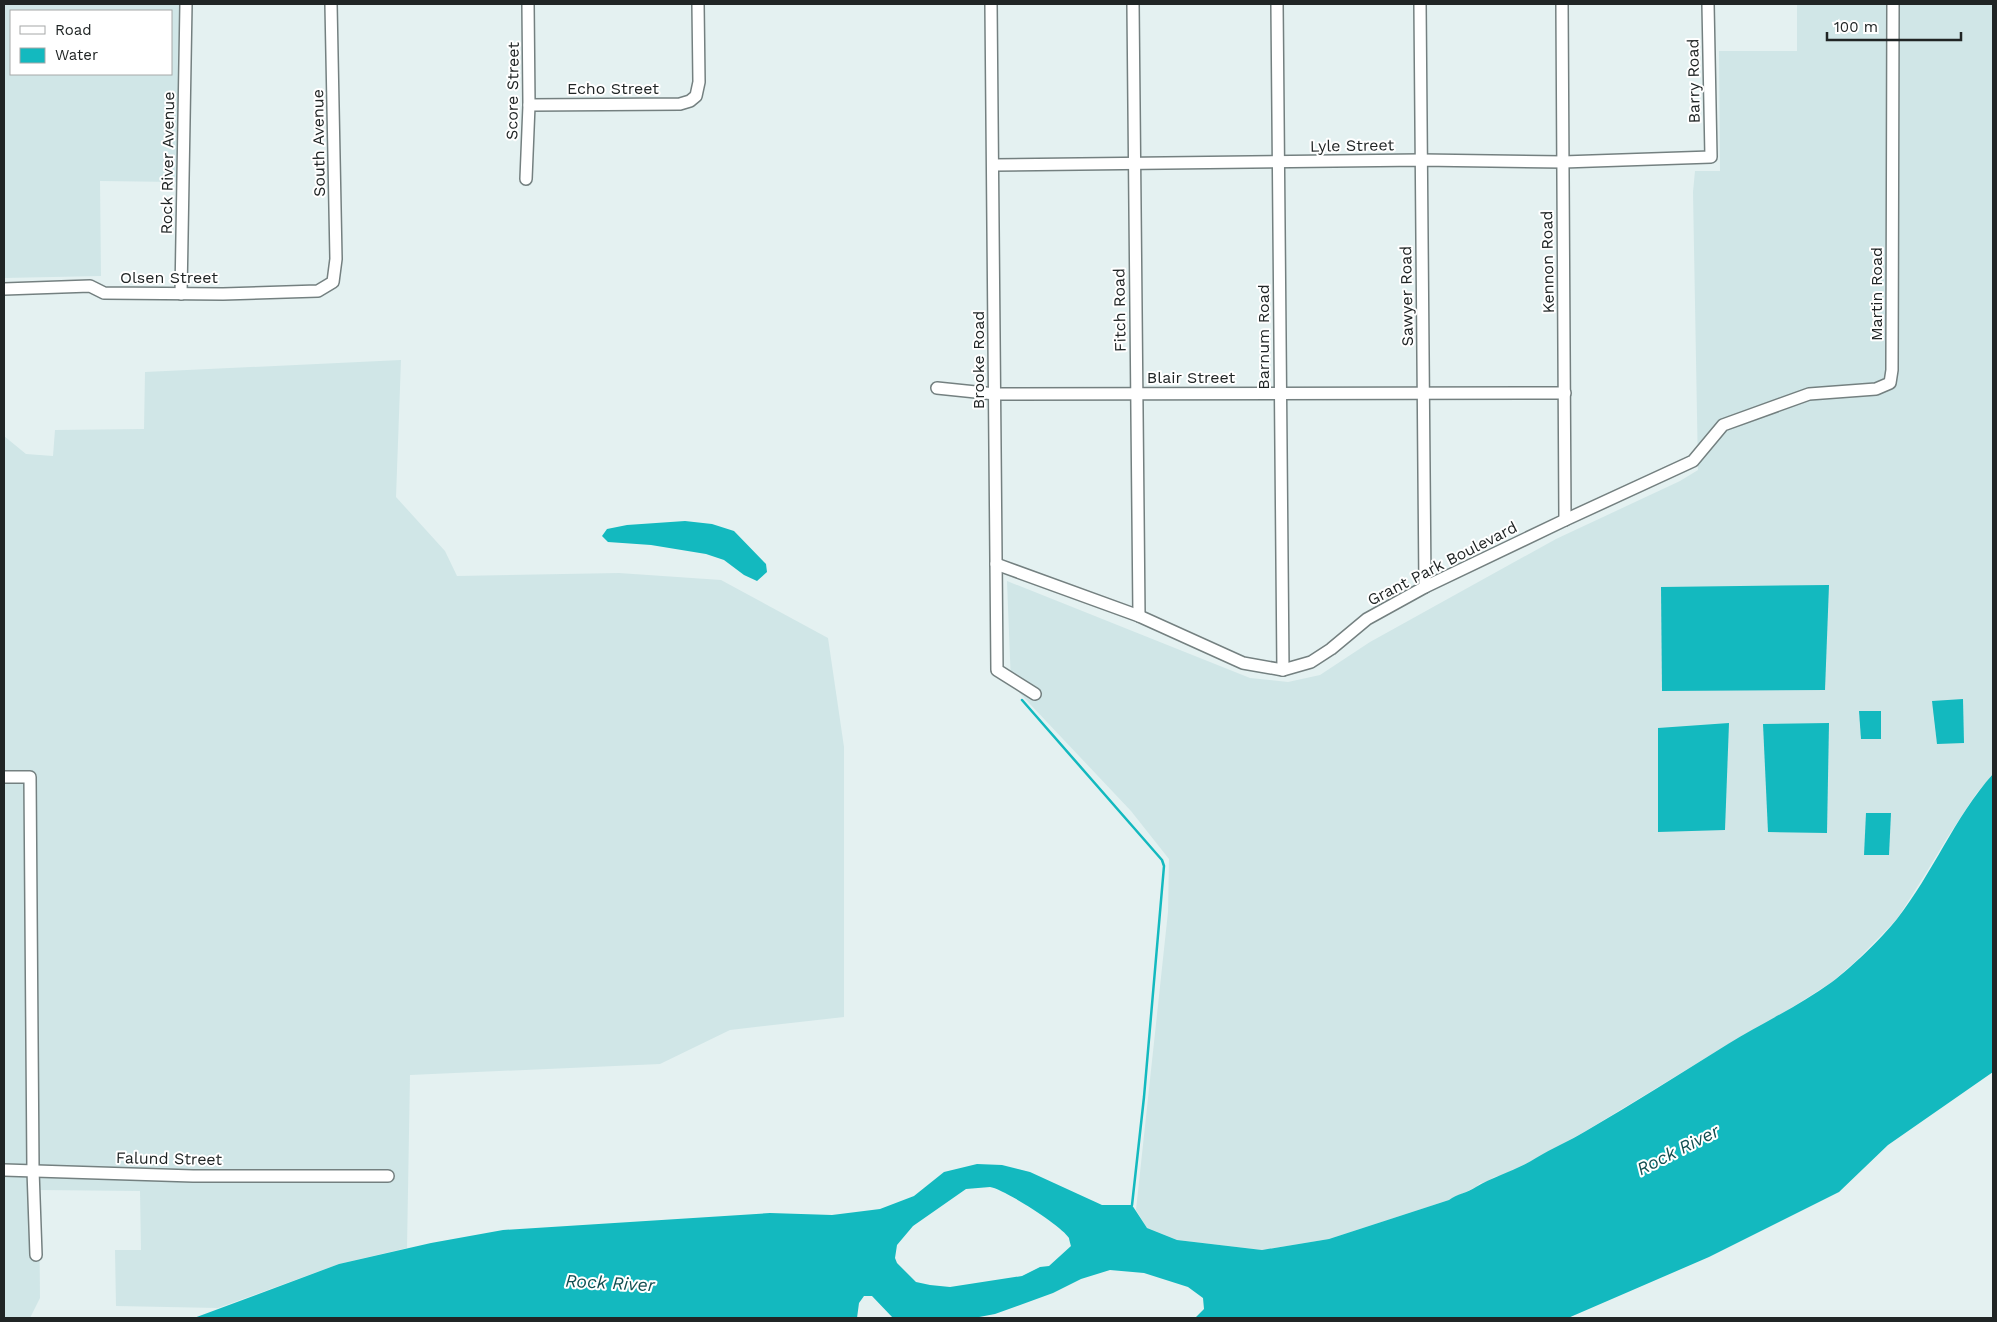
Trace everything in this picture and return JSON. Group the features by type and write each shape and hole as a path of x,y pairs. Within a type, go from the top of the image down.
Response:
{"street":[{"name":"Rock River Avenue","path":"181,294 186,4"},
{"name":"South Avenue","path":"331,4 336,259 332,282"},
{"name":"Score Street","path":"526,179 529,105 528,4"},
{"name":"Echo Street","path":"529,105 680,104 690,101 696,96 699,82 698,4"},
{"name":"Brooke Road","path":"991,4 994,165 997,670 1035,694"},
{"name":"Fitch Road","path":"1133,4 1139,616"},
{"name":"Barnum Road","path":"1277,4 1283,670"},
{"name":"Sawyer Road","path":"1420,4 1425,587"},
{"name":"Kennon Road","path":"1562,4 1565,520"},
{"name":"Barry Road","path":"1708,4 1711,157"},
{"name":"Martin Road","path":"1706,447 1723,425 1809,394 1876,389 1890,383 1892,370 1893,4"},
{"name":"Lyle Street","path":"994,165 1134,165 1421,160 1562,162 1711,157"},
{"name":"Olsen Street","path":"4,289 90,286 104,293 181,294 318,291 332,282"},
{"name":"Blair Street","path":"937,388 995,394 1565,393"},
{"name":"Grant Park Boulevard","path":"996,564 1139,616 1243,663 1283,670 1311,662 1331,649 1367,619 1425,587 1693,461 1706,447"},
{"path":"4,777 30,777 33,1170 36,1255"},
{"name":"Falund Street","path":"4,1170 193,1176 388,1176"}],"shaded area":[{"path":"4,4 180,4 177,182 100,181 101,276 4,278"},
{"path":"1797,4 1993,4 1993,774 1976,794 1897,919 1857,960 1832,982 1764,1025 1535,1159 1487,1182 1480,1183 1476,1187 1449,1200 1329,1239 1262,1250 1177,1240 1147,1228 1136,1210 1168,912 1169,859 1131,811 1011,684 1007,581 1250,678 1288,682 1320,675 1370,642 1556,539 1680,481 1698,470 1693,192 1695,171 1720,171 1719,51 1797,51"},
{"path":"401,360 396,497 445,551 457,576 619,573 721,580 828,638 844,747 844,1017 730,1030 660,1064 410,1075 407,1248 339,1264 218,1308 116,1306 115,1250 141,1250 140,1191 39,1190 40,1298 30,1318 4,1318 4,436 26,454 53,456 55,430 144,429 145,372"}],"water":[{"path":"685,521 712,524 734,531 766,564 767,572 757,581 744,575 724,560 706,554 651,545 608,542 602,536 607,529 627,525"},
{"path":"1829,585 1825,690 1662,691 1661,587"},
{"path":"1963,699 1964,743 1937,744 1932,701"},
{"path":"1859,711 1881,711 1881,739 1861,739"},
{"path":"1729,723 1725,830 1658,832 1658,728"},
{"path":"1829,723 1827,833 1768,832 1763,724"},
{"name":"Rock River","path":"1993,774 1993,1072 1888,1145 1839,1192 1709,1257 1568,1318 1195,1318 1204,1309 1203,1298 1188,1287 1144,1273 1110,1270 1081,1279 1053,1293 995,1314 974,1318 893,1318 872,1296 864,1296 859,1303 857,1318 194,1318 339,1264 431,1243 503,1230 770,1213 832,1215 880,1209 914,1196 944,1172 977,1164 1002,1165 1030,1172 1102,1205 1132,1205 1147,1228 1177,1240 1262,1250 1329,1239 1449,1200 1529,1162 1580,1135 1728,1044 1819,991 1858,960 1897,919 1922,883 1979,791","holes":["990,1187 997,1189 1056,1225 1069,1238 1071,1246 1049,1266 1040,1267 1022,1276 950,1287 916,1282 897,1263 895,1258 897,1245 913,1226 966,1189"]},
{"path":"1866,813 1891,813 1889,855 1864,855"}],"waterway":[{"path":"1022,700 1162,860 1164,866 1144,1097 1132,1205"}]}
